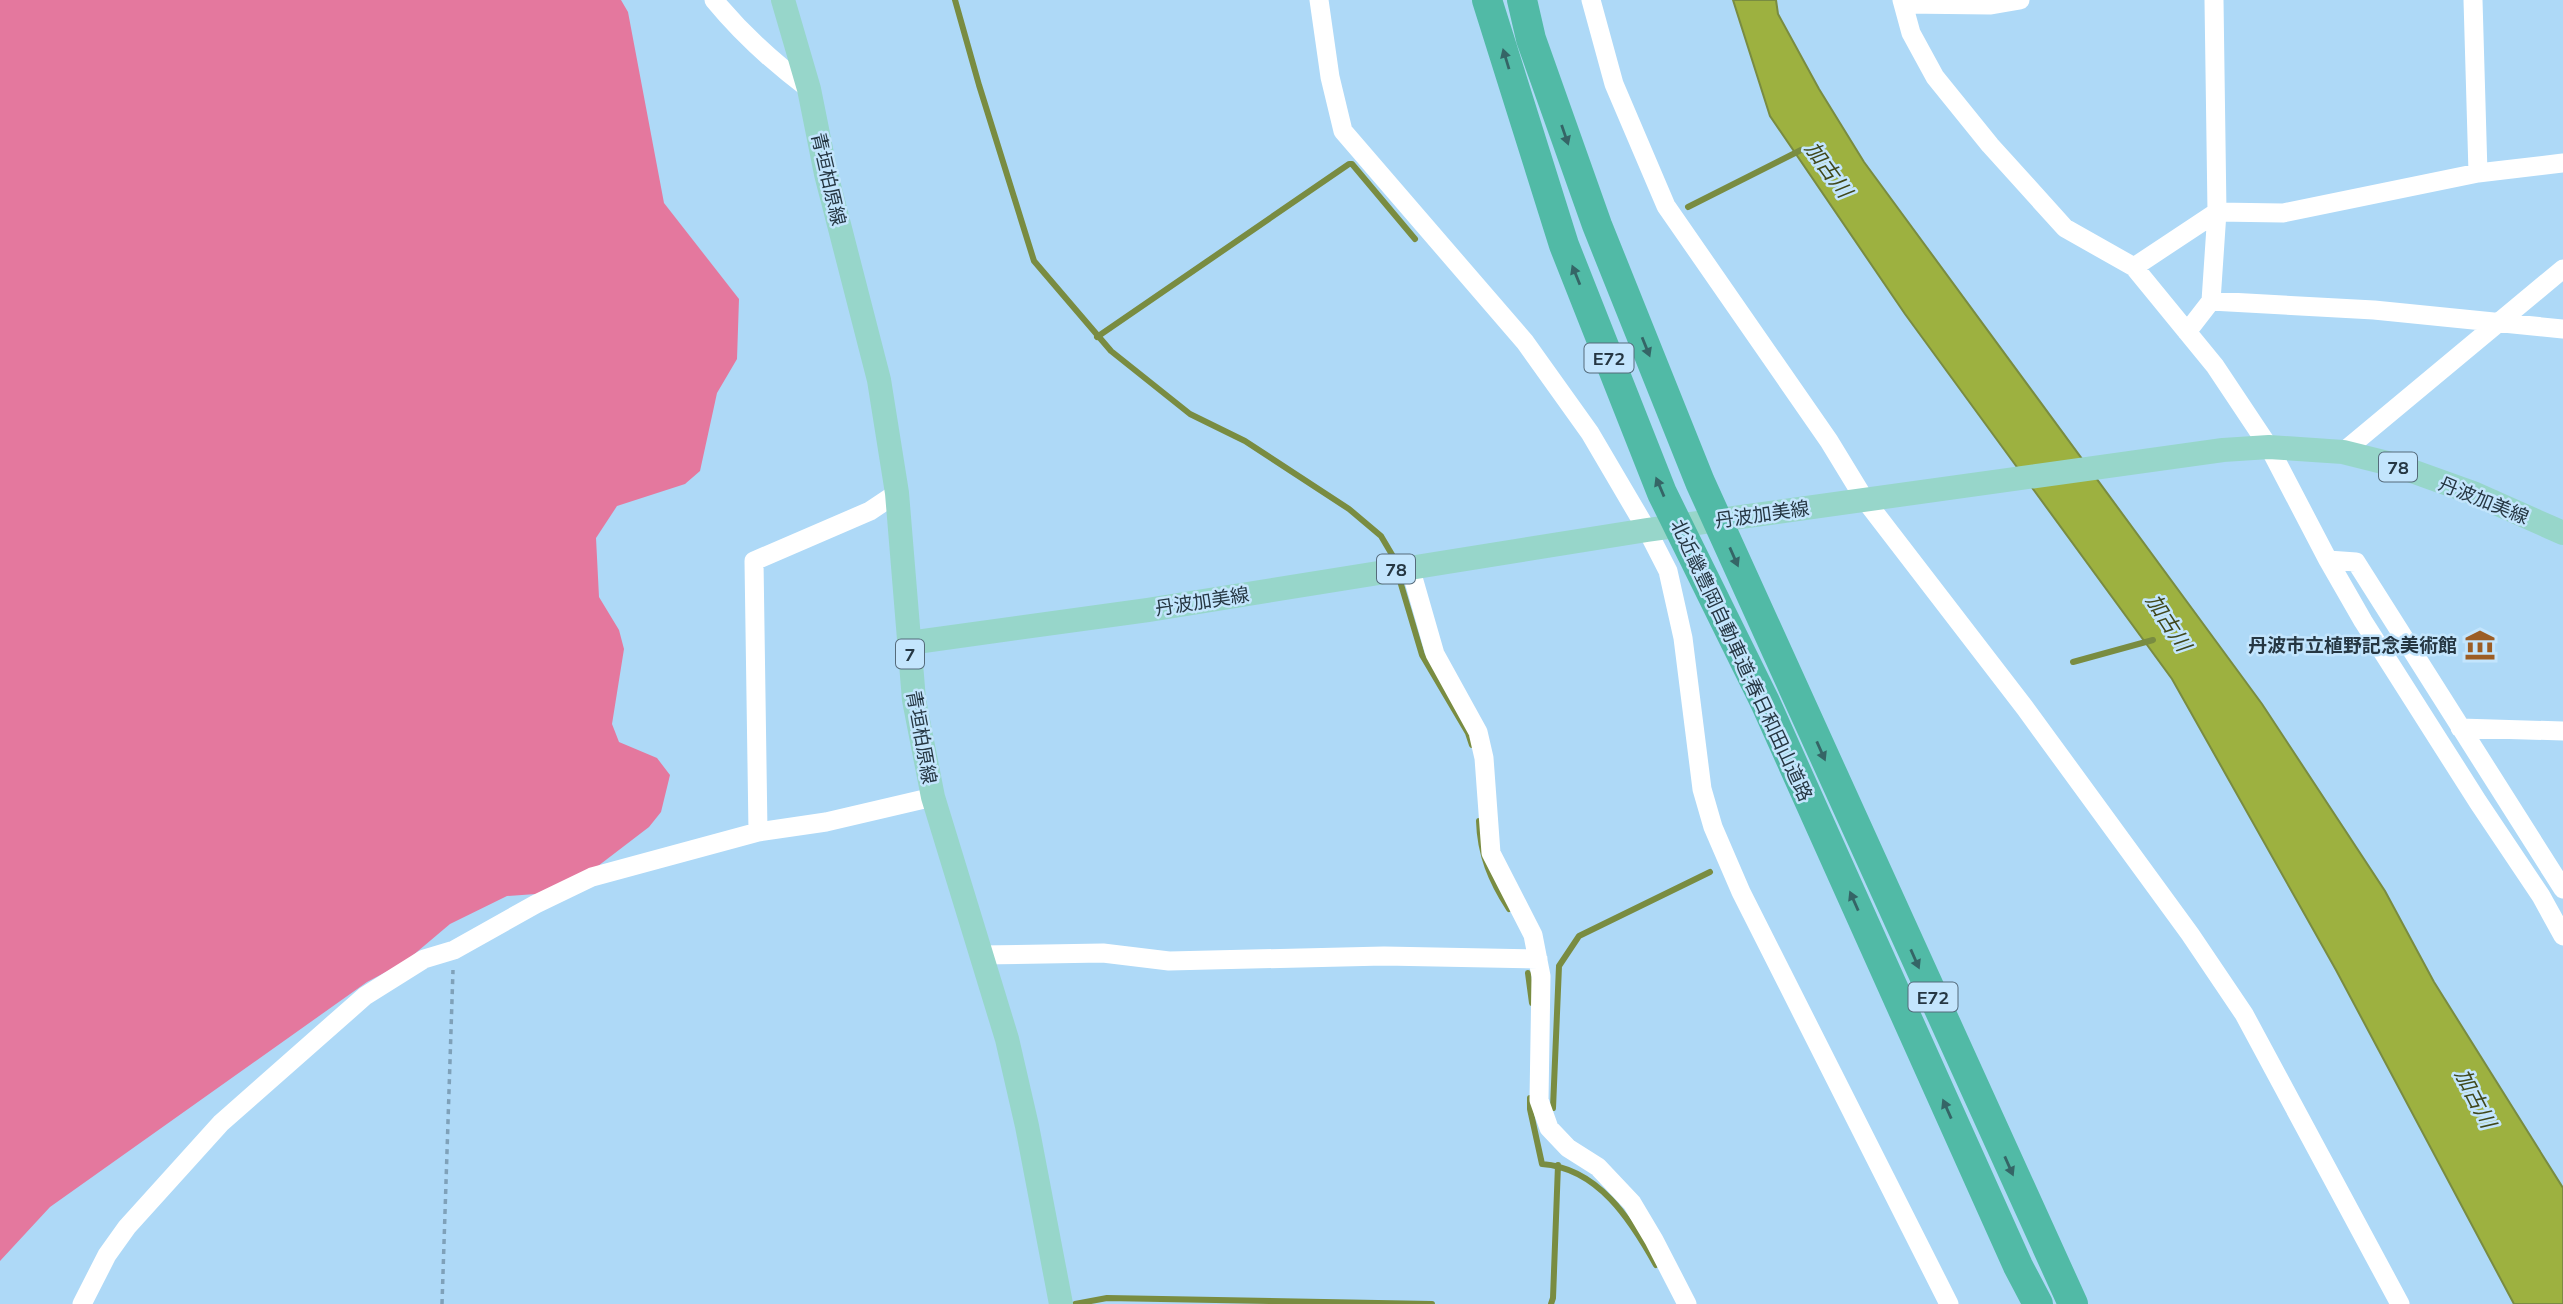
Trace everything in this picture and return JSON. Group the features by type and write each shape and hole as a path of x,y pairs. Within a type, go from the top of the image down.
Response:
{"highway":[{"name":"北近畿豊岡自動車道;春日和田山道路","path":"1487,0 1569,258 1662,493 1765,702 2018,1266 2038,1304"},
{"name":"北近畿豊岡自動車道;春日和田山道路","path":"1522,0 1531,38 1597,225 1700,482 2073,1304"}],"main road":[{"name":"青垣柏原線","path":"783,0 809,89 826,174 879,380 897,494 914,700 933,797 1007,1039 1061,1304"},
{"name":"丹波加美線","path":"909,643 1121,614 1647,530 2222,450 2269,447 2343,452 2395,465 2473,493 2563,533"}],"street":[{"path":"714,0 779,66 809,89"},
{"path":"1319,0 1329,77 1343,131 1525,342 1590,433 1668,571 1683,638 1702,789 1713,827 1741,892 1949,1304"},
{"path":"1591,0 1614,84 1666,206 1829,441 1874,498 2190,934 2244,1014 2400,1304"},
{"path":"2020,0 1991,5 1903,2 1911,33 1936,77 1990,145 2065,228 2134,267 2215,366 2269,447 2328,560 2442,746 2541,896 2563,936"},
{"path":"2187,332 2211,301 2217,212 2214,0"},
{"path":"2473,0 2478,173"},
{"path":"2134,267 2217,212 2283,213 2478,173 2563,163"},
{"path":"2343,452 2563,269"},
{"path":"2211,301 2374,310 2563,329"},
{"path":"758,832 754,561 870,511 897,494"},
{"path":"2328,560 2356,562 2563,889"},
{"path":"1410,567 1435,654 1478,732 1484,758 1491,853 1533,935 1541,976 1539,1100 1549,1128 1568,1148 1598,1167 1632,1203 1687,1304"},
{"path":"2460,728 2563,731"},
{"path":"82,1304 107,1255 127,1227 221,1123 365,996 424,959 454,950 536,904 592,877 758,832 826,822 933,797"},
{"path":"981,955 1103,953 1169,961 1384,956 1538,959"}],"path":[{"path":"442,1304 454,950"}],"shaded area":[{"path":"0,0 621,0 628,12 664,203 739,299 737,359 717,393 700,471 685,484 617,506 596,538 599,597 619,630 624,649 612,724 619,742 657,758 670,775 661,812 649,827 564,892 507,896 450,924 405,962 367,982 50,1207 0,1261"}],"water":[{"name":"加古川","path":"1733,0 1776,0 1778,14 1819,89 1864,162 2262,704 2385,891 2434,982 2563,1188 2563,1304 2514,1304 2336,970 2172,679 1905,314 1770,116"}],"waterway":[{"path":"955,0 1034,261 1111,351 1190,414 1245,441 1349,509 1381,536 1394,558"},
{"name":"加古川","path":"1688,207 1801,150"},
{"path":"1097,337 1349,164 1352,164 1415,239"},
{"path":"1400,581 1422,655 1468,733 1472,745"},
{"path":"2073,662 2153,640"},
{"path":"1479,821 1488,867 1509,909"},
{"path":"1553,1108 1559,966 1579,936 1710,872"},
{"path":"1528,973 1532,1003"},
{"path":"1530,1098 1542,1164 1580,1175 1611,1199 1636,1231 1656,1265"},
{"path":"1551,1304 1558,1165"},
{"path":"1075,1304 1107,1298 1432,1304"}],"place":[{"name":"丹波市立植野記念美術館","path":"2480,645"}]}
